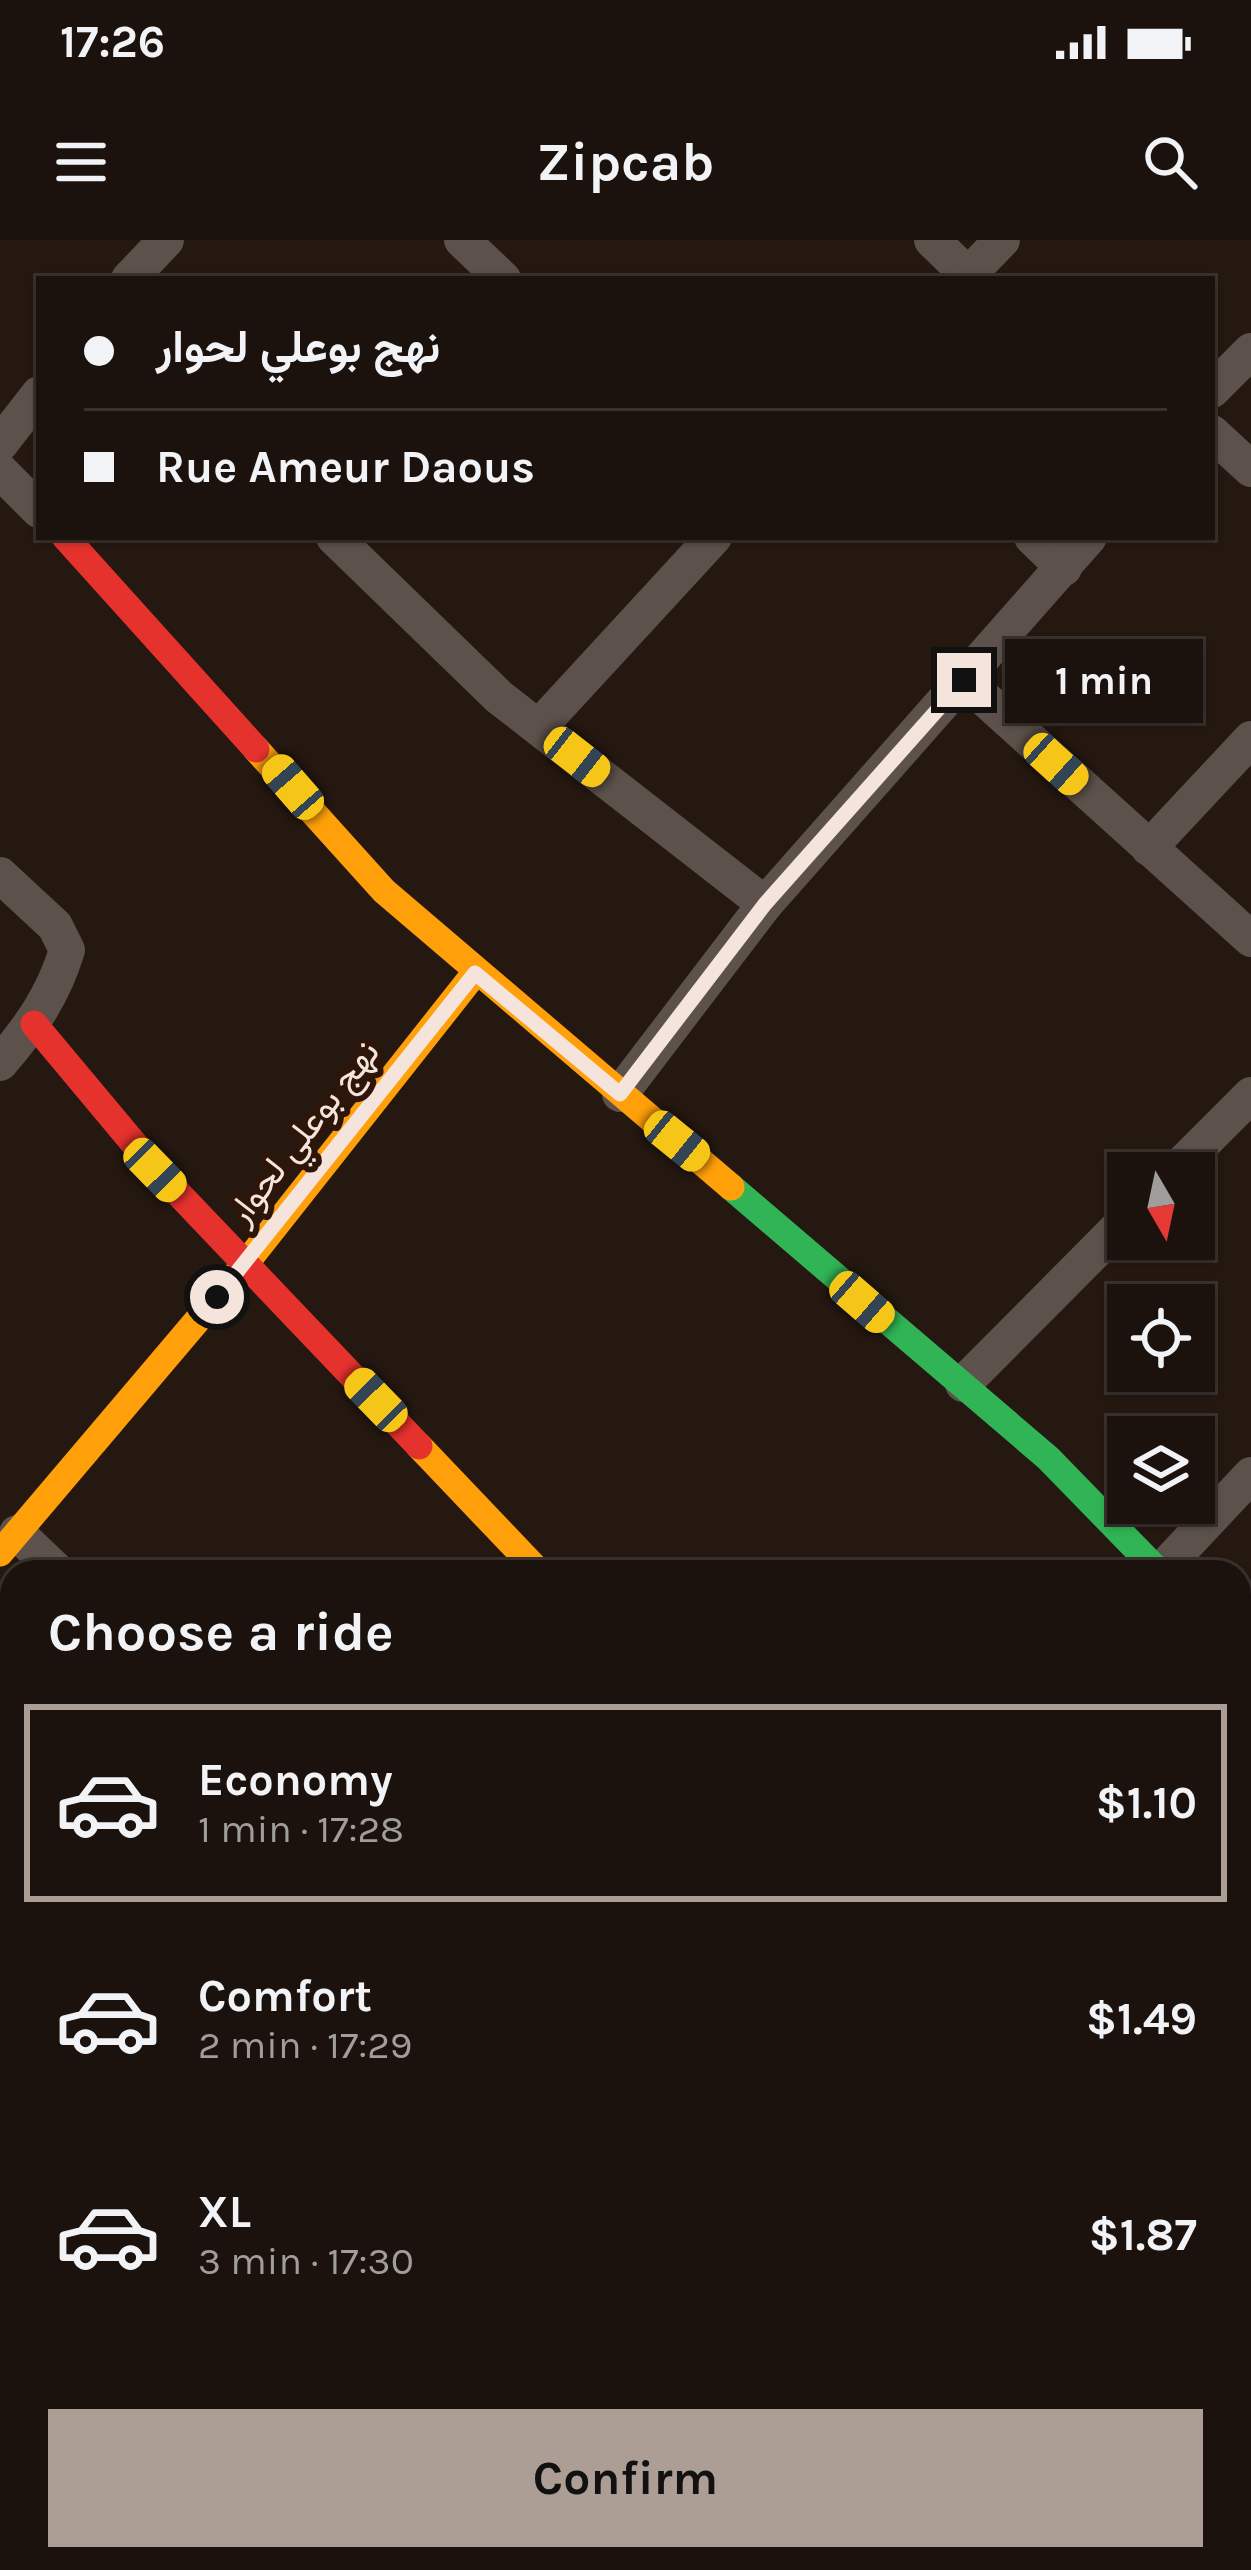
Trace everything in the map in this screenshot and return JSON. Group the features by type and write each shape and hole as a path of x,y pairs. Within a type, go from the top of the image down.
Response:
{"street":[{"path":"132,276 166,240"},
{"path":"932,240 965,276"},
{"path":"967,276 1003,240"},
{"path":"1215,387 1251,351"},
{"path":"0,444 36,398"},
{"path":"1215,436 1251,469"},
{"path":"0,471 36,507"},
{"path":"68,540 384,891 1048,1458 1148,1560"},
{"path":"337,540 499,697 765,904"},
{"path":"539,727 711,540"},
{"path":"1035,540 1064,568"},
{"path":"620,1094 765,904 1087,540"},
{"path":"964,680 1251,939"},
{"path":"1149,848 1251,739"},
{"path":"0,875 55,926 67,950 55,989 34,1024 0,1064"},
{"name":"نهج بوعلي لحوار","path":"8,1543 246,1263 475,973"},
{"path":"34,1024 155,1170 528,1560"},
{"path":"1194,1152 1251,1095"},
{"path":"963,1384 1107,1239"},
{"path":"1171,1560 1251,1475"},
{"path":"8,1543 37,1560"}],"traffic: fast":[{"path":"731,1187 1048,1458 1147,1560"}],"traffic: slow":[{"path":"256,749 384,891 731,1187"},
{"path":"0,1553 246,1263 475,973"},
{"path":"419,1446 528,1560"}],"traffic: jam":[{"path":"68,540 256,749"},
{"path":"34,1024 156,1170 419,1446"}],"route":[{"path":"217,1297 475,973 620,1094 765,904 964,680"}]}
